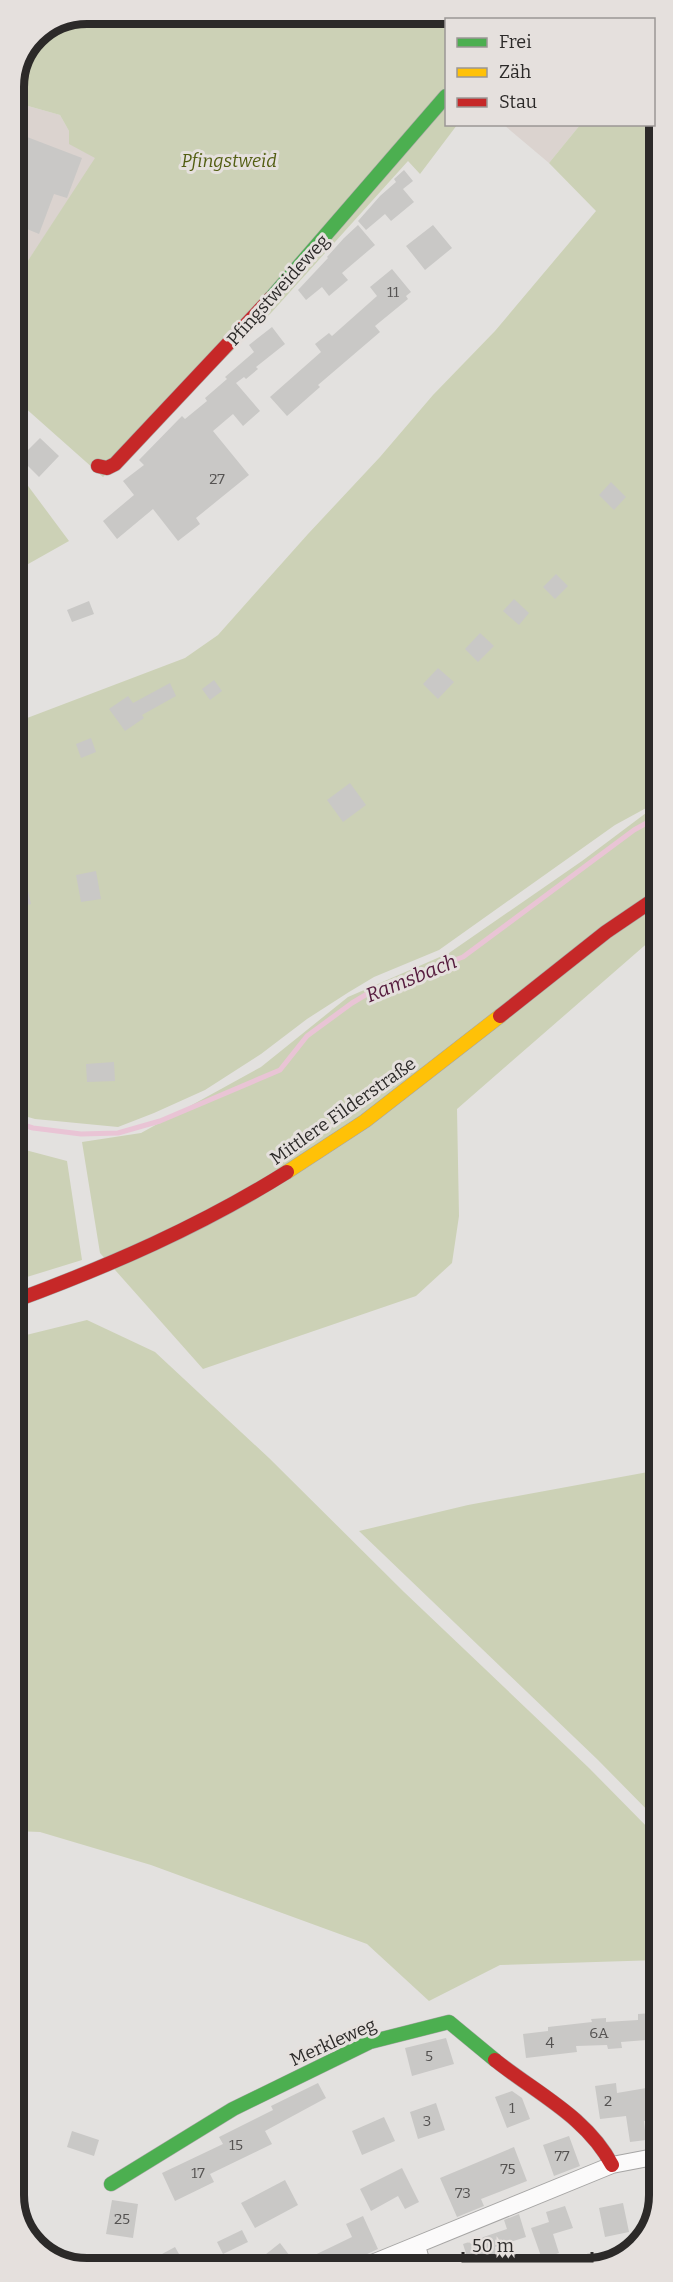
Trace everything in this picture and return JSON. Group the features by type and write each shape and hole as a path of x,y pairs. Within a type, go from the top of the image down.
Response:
{"street":[{"name":"Pfingstweideweg","path":"98,466 107,468 115,464 214,361 398,155 445,98"},
{"name":"Mittlere Filderstraße","path":"24,1296 98,1270 158,1244 218,1214 291,1171 392,1102 594,941 649,903"},
{"name":"Merkleweg","path":"111,2184 232,2109 370,2042 449,2022 578,2121 607,2151 612,2165"},
{"path":"386,2258 612,2165 649,2158"},
{"path":"417,2246 420,2258"}],"shaded area":[{"path":"24,105 60,115 69,131 96,158 24,267"},
{"path":"505,126 579,126 549,163"}],"green space":[{"name":"Pfingstweid","path":"445,24 445,126 456,126 420,174 408,161 271,313 103,477 24,407 24,267 95,158 69,144 69,131 60,115 24,105 25,74 42,42 74,25"},
{"path":"579,126 649,126 649,806 615,825 439,950 374,977 307,1019 261,1054 205,1090 118,1127 35,1119 24,1116 24,719 185,658 218,635 380,457 433,395 495,331 596,211 549,163"},
{"path":"24,480 69,541 24,566"},
{"path":"649,812 649,942 457,1109 459,1216 452,1263 416,1296 203,1369 100,1253 82,1142 141,1133 261,1067 348,997 449,953 582,861"},
{"path":"24,1150 67,1161 82,1260 24,1278"},
{"path":"87,1320 155,1352 269,1458 404,1592 589,1768 649,1829 649,1960 500,1965 429,2001 367,1944 151,1865 40,1832 24,1831 24,1336"},
{"path":"649,1472 649,1812 359,1531 468,1505"}],"building":[{"path":"24,136 82,158 67,198 54,194 39,234 27,229 24,237"},
{"path":"404,170 413,181 403,189 414,202 391,221 385,214 366,230 358,221 396,182 394,179"},
{"path":"358,225 375,245 342,273 348,280 329,296 322,287 306,300 298,290"},
{"path":"433,225 452,248 425,270 406,246"},
{"path":"392,269 411,292 406,296 408,299 375,326 380,332 318,385 320,387 287,416 270,397 321,352 315,344 329,333 332,336 377,296 370,287"},
{"path":"272,327 285,344 256,367 258,369 246,379 244,377 236,383 260,411 243,426 233,414 213,431 249,475 196,518 200,524 178,541 153,509 117,539 103,521 134,495 123,481 144,465 139,460 182,416 185,419 207,401 205,398 227,379 225,377 254,352 249,345"},
{"path":"40,438 59,456 39,477 24,462 24,454"},
{"path":"611,482 626,497 614,510 599,495"},
{"path":"556,574 568,586 555,599 543,587"},
{"path":"514,599 529,613 519,625 503,611"},
{"path":"89,601 94,614 72,622 67,610"},
{"path":"480,633 494,646 478,662 465,649"},
{"path":"438,668 454,682 438,699 423,684"},
{"path":"214,680 222,691 210,700 202,689"},
{"path":"170,683 176,696 142,715 144,718 125,731 109,709 128,696 133,703"},
{"path":"91,738 96,752 81,758 76,744"},
{"path":"350,783 366,805 343,822 327,800"},
{"path":"96,871 101,899 81,902 76,875"},
{"path":"24,882 26,882 31,904 24,906"},
{"path":"114,1062 115,1081 87,1082 86,1064"},
{"path":"649,2013 649,2040 621,2042 622,2048 608,2049 607,2045 576,2046 577,2052 526,2058 523,2034 548,2031 548,2027 592,2022 591,2019 606,2018 606,2022 638,2020 638,2014"},
{"path":"446,2038 454,2064 412,2076 405,2048"},
{"path":"318,2083 326,2098 265,2131 272,2144 210,2174 214,2182 175,2201 162,2173 223,2144 219,2137 273,2110 271,2106"},
{"path":"616,2083 617,2093 649,2088 649,2120 644,2121 646,2140 630,2142 626,2116 600,2119 595,2086"},
{"path":"512,2091 522,2098 530,2119 507,2128 495,2097"},
{"path":"436,2103 445,2130 418,2139 410,2112"},
{"path":"384,2117 395,2141 362,2155 352,2131"},
{"path":"72,2131 99,2140 94,2156 67,2147"},
{"path":"569,2136 580,2166 554,2176 543,2145"},
{"path":"514,2147 527,2181 481,2199 484,2206 457,2217 440,2178"},
{"path":"402,2168 419,2202 405,2209 398,2196 371,2211 360,2189"},
{"path":"285,2180 298,2205 255,2228 241,2203"},
{"path":"112,2200 138,2204 133,2238 106,2234"},
{"path":"623,2203 629,2232 605,2237 599,2208"},
{"path":"565,2206 573,2228 553,2234 559,2253 542,2258 531,2228 549,2222 546,2212"},
{"path":"519,2214 526,2237 495,2247 497,2254 485,2258 467,2258 463,2244 507,2229 504,2220"},
{"path":"363,2216 378,2249 359,2258 308,2258 352,2237 346,2224"},
{"path":"242,2230 248,2242 223,2254 217,2242"},
{"path":"280,2243 291,2258 261,2258"},
{"path":"175,2247 181,2258 155,2258"}],"waterway":[{"name":"Ramsbach","path":"24,1125 81,1134 118,1133 160,1121 280,1070 307,1036 352,1003 377,988 463,957 634,830 649,822"}],"traffic: fast":[{"path":"271,298 445,97"},
{"path":"111,2184 233,2109 370,2042 449,2022 495,2060"}],"traffic: slow":[{"path":"287,1172 365,1121 500,1016"}],"traffic: jam":[{"path":"98,466 107,468 115,464 271,298"},
{"path":"500,1016 606,932 649,903"},
{"path":"24,1297 154,1244 221,1210 287,1172"},
{"path":"495,2060 575,2119 589,2133 612,2165"}]}
